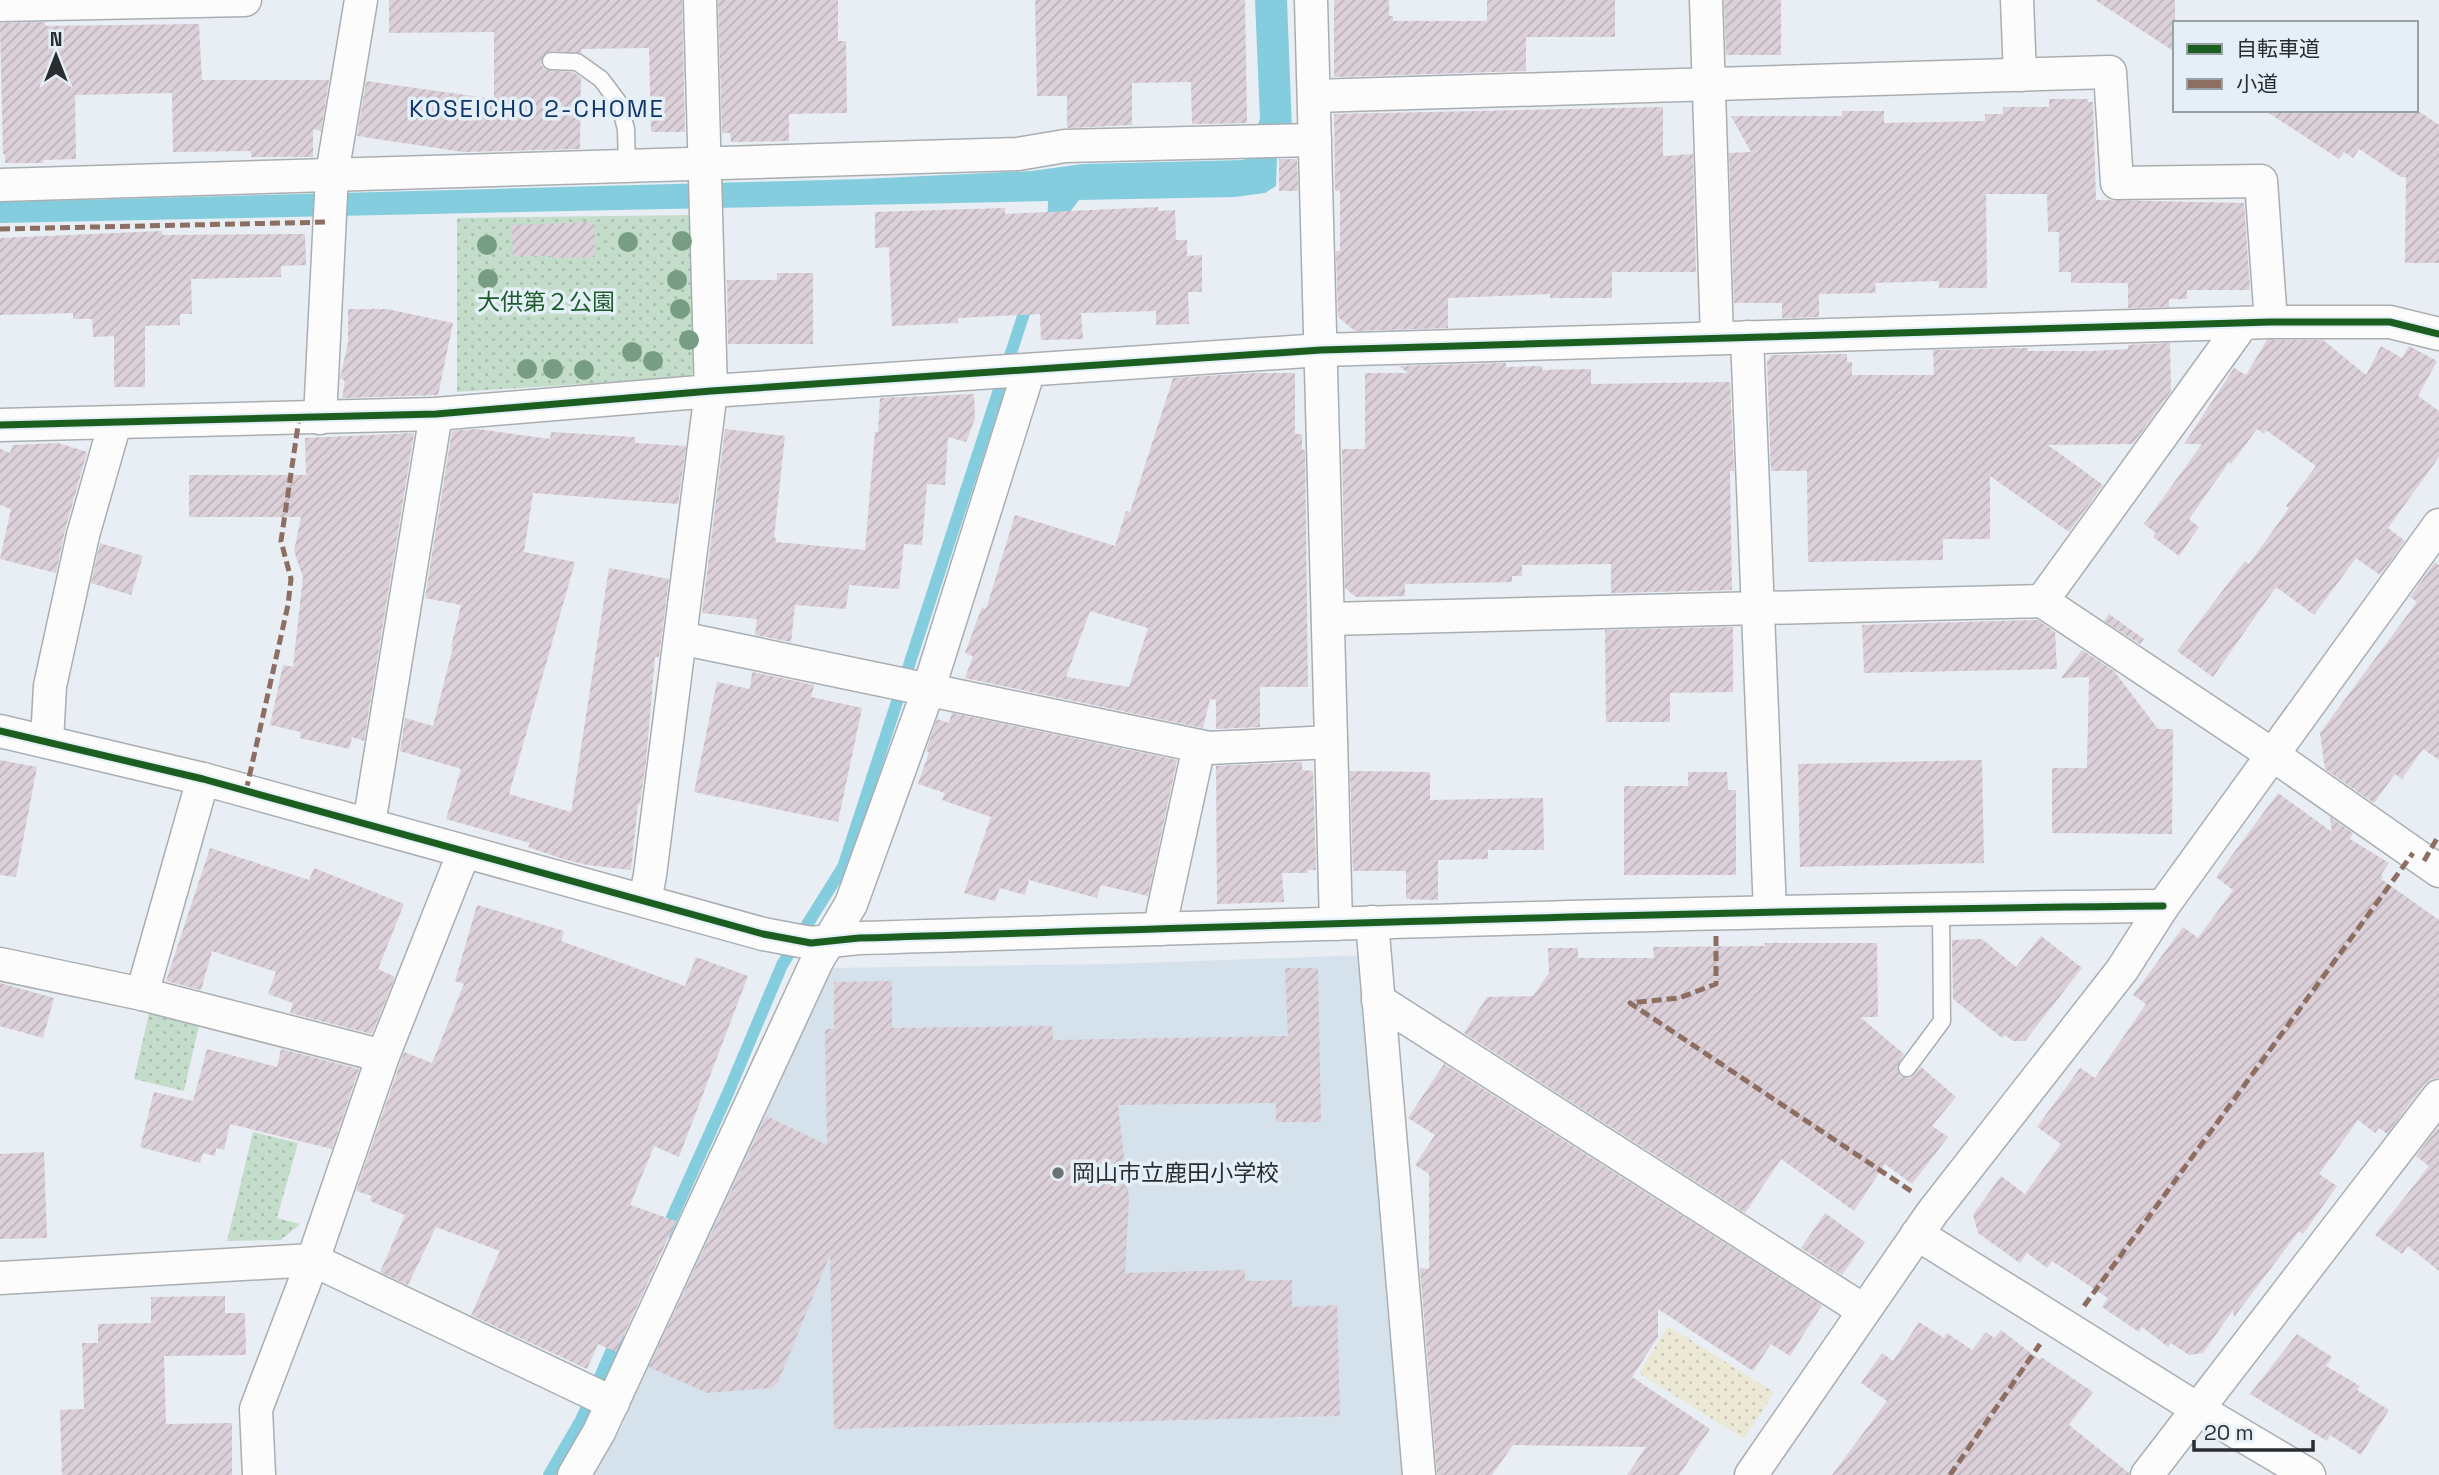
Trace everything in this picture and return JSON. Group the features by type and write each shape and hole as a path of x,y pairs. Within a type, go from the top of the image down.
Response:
{"street":[{"path":"0,5 245,0"},
{"path":"320,418 332,181 361,0"},
{"path":"645,901 711,391 700,0"},
{"path":"1311,0 1314,96 1304,140 1321,350 1336,924"},
{"path":"1706,0 1707,84 1758,608 1770,912"},
{"path":"2017,0 2020,75"},
{"path":"1314,96 2110,72 2117,183 2261,181 2257,322 2042,601"},
{"path":"0,185 332,181 626,166 705,170 1018,154 1065,146 1304,140"},
{"path":"0,425 436,414 711,391 1321,350 2257,322 2390,322 2439,334"},
{"path":"574,1475 599,1432 598,1397 819,942 851,904 911,688 1024,370"},
{"path":"369,824 436,414"},
{"path":"47,741 50,686 83,535 115,423"},
{"path":"1751,1475 1917,1234 2122,971 2163,906 2439,525"},
{"path":"1328,619 2042,601 2273,755 2439,872"},
{"path":"680,638 1209,748 1331,742"},
{"path":"0,731 202,779 777,937 819,942 859,938 1373,922 2163,906"},
{"path":"1161,929 1199,746"},
{"path":"142,994 202,779"},
{"path":"259,1475 256,1409 313,1260 383,1056 464,852"},
{"path":"1373,922 1419,1475"},
{"path":"0,964 142,994 383,1056"},
{"path":"1378,1000 1863,1310"},
{"path":"2147,1475 2439,1096"},
{"path":"1917,1234 2196,1408 2309,1475"},
{"path":"0,1278 313,1260 598,1397"}],"lane":[{"path":"551,61 577,62 601,79 619,103 626,129 626,166"},
{"path":"1907,1068 1942,1021 1941,909"}],"shaded area":[{"name":"岡山市立鹿田小学校","path":"1366,955 1404,1475 593,1475 622,1426 639,1377 829,968 1112,964"}],"green space":[{"name":"大供第２公園","path":"695,215 699,366 690,377 457,392 457,218"},
{"path":"150,1009 200,1021 184,1091 134,1079"},
{"path":"253,1132 298,1143 277,1218 300,1224 281,1240 227,1241"}],"sand":[{"path":"1668,1326 1774,1392 1744,1439 1639,1373"}],"water":[{"path":"1255,0 1287,0 1293,156 1277,157 1276,186 1265,193 1235,197 1079,200 1055,232 1047,231 1048,201 0,223 0,202 862,179 1031,171 1083,164 1244,160 1260,119"}],"building":[{"path":"389,0 682,0 685,132 651,132 649,48 581,49 581,53 551,51 543,55 541,65 546,70 573,72 581,78 580,149 463,152 357,136 366,81 494,99 494,32 389,33"},
{"path":"718,0 838,0 838,41 846,41 847,113 789,114 789,141 731,142 730,133 722,133"},
{"path":"1035,0 1245,0 1247,123 1192,124 1191,82 1132,83 1132,125 1067,128 1067,96 1037,96"},
{"path":"1334,0 1389,0 1389,16 1393,16 1393,21 1487,21 1487,0 1615,0 1615,37 1526,37 1526,71 1334,77"},
{"path":"1724,0 1781,0 1781,55 1726,55"},
{"path":"2095,0 2175,0 2173,51"},
{"path":"45,22 45,26 199,24 202,80 329,80 321,131 313,129 313,157 251,157 251,151 173,152 172,93 75,95 76,159 43,160 43,163 5,163 0,23"},
{"path":"2049,99 2088,99 2088,102 2093,102 2096,200 2244,203 2250,290 2187,290 2187,299 2169,299 2169,307 2128,308 2128,283 2071,283 2071,272 2059,272 2059,232 2048,232 2047,194 1986,194 1987,288 1939,288 1939,281 1875,283 1876,293 1819,294 1819,317 1782,318 1782,303 1734,303 1729,153 1751,152 1731,116 1842,116 1842,111 1884,111 1884,123 1985,121 1985,114 2003,114 2003,107 2049,107"},
{"path":"1663,107 1663,156 1693,154 1696,272 1612,272 1612,298 1550,298 1550,294 1448,298 1448,328 1355,331 1338,317 1336,251 1340,251 1340,191 1335,191 1334,114"},
{"path":"2418,111 2439,125 2439,263 2405,263 2406,177 2401,177 2359,149 2353,158 2344,152 2339,159 2267,112"},
{"path":"1279,159 1297,159 1298,191 1279,191"},
{"path":"1158,207 1158,211 1175,210 1176,240 1187,240 1187,256 1202,255 1202,292 1188,292 1189,324 1156,325 1156,311 1081,313 1083,339 1041,340 1040,314 958,318 958,323 892,326 889,247 875,248 875,212 1005,208 1005,214"},
{"path":"594,222 595,257 513,256 512,225"},
{"path":"162,231 162,235 305,234 306,265 281,266 281,277 191,279 192,314 180,314 180,325 145,326 145,387 114,387 114,336 93,337 92,319 73,319 73,313 0,315 0,238"},
{"path":"777,273 813,273 813,344 728,344 727,280 777,280"},
{"path":"348,309 387,309 453,323 438,395 342,398 345,381 340,378 348,343"},
{"path":"2267,340 2323,340 2366,375 2381,346 2402,358 2409,346 2437,361 2418,396 2439,411 2439,457 2388,528 2405,541 2380,575 2356,558 2314,615 2276,587 2213,677 2177,651 2245,561 2249,564 2289,508 2286,506 2316,466 2266,430 2264,434 2257,429 2231,464 2229,462 2189,519 2199,527 2179,556 2153,537 2156,533 2144,524 2202,444 2184,444 2234,368 2246,375"},
{"path":"2170,343 2171,391 2133,444 2048,445 2103,485 2069,532 1990,476 1990,539 1943,539 1943,560 1808,562 1807,471 1771,471 1767,361 1772,355 1847,354 1847,362 1852,362 1852,375 1934,375 1933,350 2028,348 2028,351 2094,351 2128,349 2128,345"},
{"path":"1506,363 1506,367 1542,366 1542,370 1591,369 1591,384 1730,382 1734,471 1730,471 1732,590 1611,593 1611,564 1522,565 1522,576 1512,576 1512,582 1405,584 1405,596 1356,597 1345,588 1342,449 1365,449 1365,373 1408,373 1399,366"},
{"path":"1295,373 1295,434 1302,434 1302,450 1305,450 1308,687 1260,687 1260,727 1216,729 1216,700 1210,699 1203,728 965,678 973,656 965,653 982,607 986,609 1015,515 1115,546 1126,511 1130,512 1173,378","holes":["1090,611 1148,628 1129,687 1066,677"]},
{"path":"974,394 975,418 966,442 948,437 945,485 927,484 922,545 904,544 899,589 849,585 846,609 795,605 791,642 755,635 757,619 702,613 725,429 785,436 774,538 776,542 865,550 880,398"},
{"path":"477,429 550,439 551,432 635,437 635,443 686,446 678,504 533,493 524,552 575,562 509,794 571,812 609,568 669,579 659,657 655,657 646,761 631,870 563,859 528,847 530,843 446,819 461,769 400,751 405,718 433,726 453,647 461,605 425,598 452,431"},
{"path":"414,433 364,741 352,737 349,749 300,738 301,732 270,725 283,665 293,667 303,577 294,551 301,517 189,517 189,475 306,475 305,438"},
{"path":"58,443 87,452 56,573 0,559 11,509 0,505 0,449 10,453 13,445"},
{"path":"100,543 143,556 131,595 91,583"},
{"path":"2435,562 2439,565 2439,760 2423,749 2402,779 2395,774 2374,803 2325,769 2320,733 2417,602 2410,597"},
{"path":"2109,614 2144,639 2140,644 2104,621"},
{"path":"2038,620 2055,632 2057,669 1864,673 1862,625"},
{"path":"1733,627 1733,692 1670,693 1670,722 1606,722 1605,630"},
{"path":"2082,650 2114,671 2158,729 2173,729 2172,834 2052,833 2052,768 2087,768 2089,677 2061,678"},
{"path":"752,672 814,685 811,697 862,708 838,822 694,792 717,682 750,689"},
{"path":"952,713 1177,760 1148,896 1101,885 1097,898 1029,880 1025,895 1000,888 995,901 964,893 991,817 942,800 945,793 918,784 937,719 949,723"},
{"path":"0,760 37,767 16,877 0,875"},
{"path":"1982,760 1984,863 1800,867 1798,764"},
{"path":"1302,762 1302,770 1313,771 1316,870 1308,870 1308,873 1282,873 1284,902 1217,904 1216,766"},
{"path":"1350,771 1430,772 1430,800 1543,798 1544,850 1488,850 1488,859 1438,860 1438,900 1406,899 1406,871 1353,871"},
{"path":"1688,772 1727,772 1728,790 1736,790 1736,875 1624,875 1624,786 1688,786"},
{"path":"2278,793 2332,832 2330,817 2353,833 2350,839 2389,863 2381,879 2439,920 2439,1078 2431,1079 2424,1085 2387,1134 2379,1128 2375,1133 2358,1120 2319,1174 2337,1186 2303,1234 2299,1231 2234,1317 2233,1310 2203,1353 2189,1355 2171,1343 2168,1347 2142,1327 2139,1332 2102,1307 2108,1298 2052,1261 2047,1268 2027,1253 2020,1263 1978,1233 1973,1215 2001,1176 2025,1194 2061,1144 2037,1127 2080,1068 2095,1078 2146,1004 2133,995 2183,927 2198,938 2233,890 2216,877"},
{"path":"210,848 309,880 314,868 404,904 378,969 395,977 372,1034 290,1013 293,1003 268,994 276,972 212,951 201,990 166,981"},
{"path":"477,905 564,931 561,941 685,986 696,957 748,976 679,1157 654,1146 630,1205 676,1221 616,1352 598,1344 587,1369 471,1315 500,1251 436,1227 408,1285 380,1272 405,1215 370,1201 372,1196 356,1191 404,1052 432,1063 464,984 455,981"},
{"path":"2041,936 2082,968 2025,1041 2013,1041 2005,1035 2002,1038 1953,999 1952,940 1982,939 2016,967"},
{"path":"1765,943 1877,943 1878,1017 1860,1017 1904,1054 1897,1066 1900,1076 1910,1078 1921,1067 1956,1097 1932,1126 1948,1137 1912,1184 1885,1164 1854,1211 1781,1159 1745,1213 1464,1033 1487,997 1533,996 1549,973 1548,948 1578,948 1578,958 1654,958 1653,947 1765,946"},
{"path":"1285,968 1318,968 1321,1122 1276,1122 1276,1103 1118,1105 1129,1199 1125,1273 1245,1270 1245,1281 1292,1280 1292,1307 1337,1305 1340,1416 834,1429 830,1255 778,1382 772,1388 707,1393 649,1367 766,1116 827,1145 825,1029 834,1029 834,982 892,981 892,1028 1052,1026 1053,1040 1288,1036"},
{"path":"0,983 54,998 43,1038 0,1026"},
{"path":"207,1049 277,1067 281,1049 359,1069 332,1149 230,1124 224,1150 216,1148 215,1156 203,1153 200,1163 140,1147 154,1092 193,1101"},
{"path":"1444,1064 1822,1305 1790,1356 1771,1344 1753,1371 1658,1309 1658,1337 1632,1377 1710,1429 1679,1475 1627,1475 1646,1447 1513,1445 1492,1475 1437,1475 1420,1268 1429,1269 1429,1174 1415,1165 1435,1135 1408,1118"},
{"path":"2439,1126 2439,1271 2408,1246 2402,1254 2375,1235 2429,1166 2416,1156"},
{"path":"44,1152 47,1238 0,1239 0,1154"},
{"path":"1825,1213 1865,1242 1842,1275 1801,1248"},
{"path":"225,1296 225,1313 245,1313 246,1355 164,1356 166,1424 232,1423 232,1475 62,1475 60,1410 84,1409 82,1343 98,1343 98,1324 151,1323 151,1297"},
{"path":"1919,1322 1944,1338 1947,1333 1972,1350 1986,1332 1994,1338 2001,1330 2040,1360 2041,1357 2093,1392 2069,1425 2129,1475 1832,1475 1887,1401 1861,1383 1882,1353 1893,1361"},
{"path":"2297,1334 2332,1357 2326,1366 2360,1386 2357,1390 2389,1410 2361,1455 2330,1435 2327,1441 2250,1394"}],"waterway":[{"path":"665,1233 782,965 843,867 1028,301"},
{"path":"549,1475 581,1420 618,1336"}],"marked path":[{"path":"0,229 330,222"},
{"path":"246,791 288,605 291,579 281,541 299,419"},
{"path":"2424,861 2439,835"},
{"path":"2084,1306 2413,853"},
{"path":"1716,936 1716,984 1679,998 1630,1003 1914,1193"},
{"path":"1950,1475 2040,1344"}],"cycle path":[{"path":"0,425 436,414 711,391 1321,350 2271,322 2390,322 2439,334"},
{"path":"0,731 203,779 763,934 811,943 859,938 1511,919 2163,906"}],"place":[{"name":"岡山市立鹿田小学校","path":"1058,1173"}],"district":[{"name":"KOSEICHO 2-CHOME","path":"537,108"}]}
